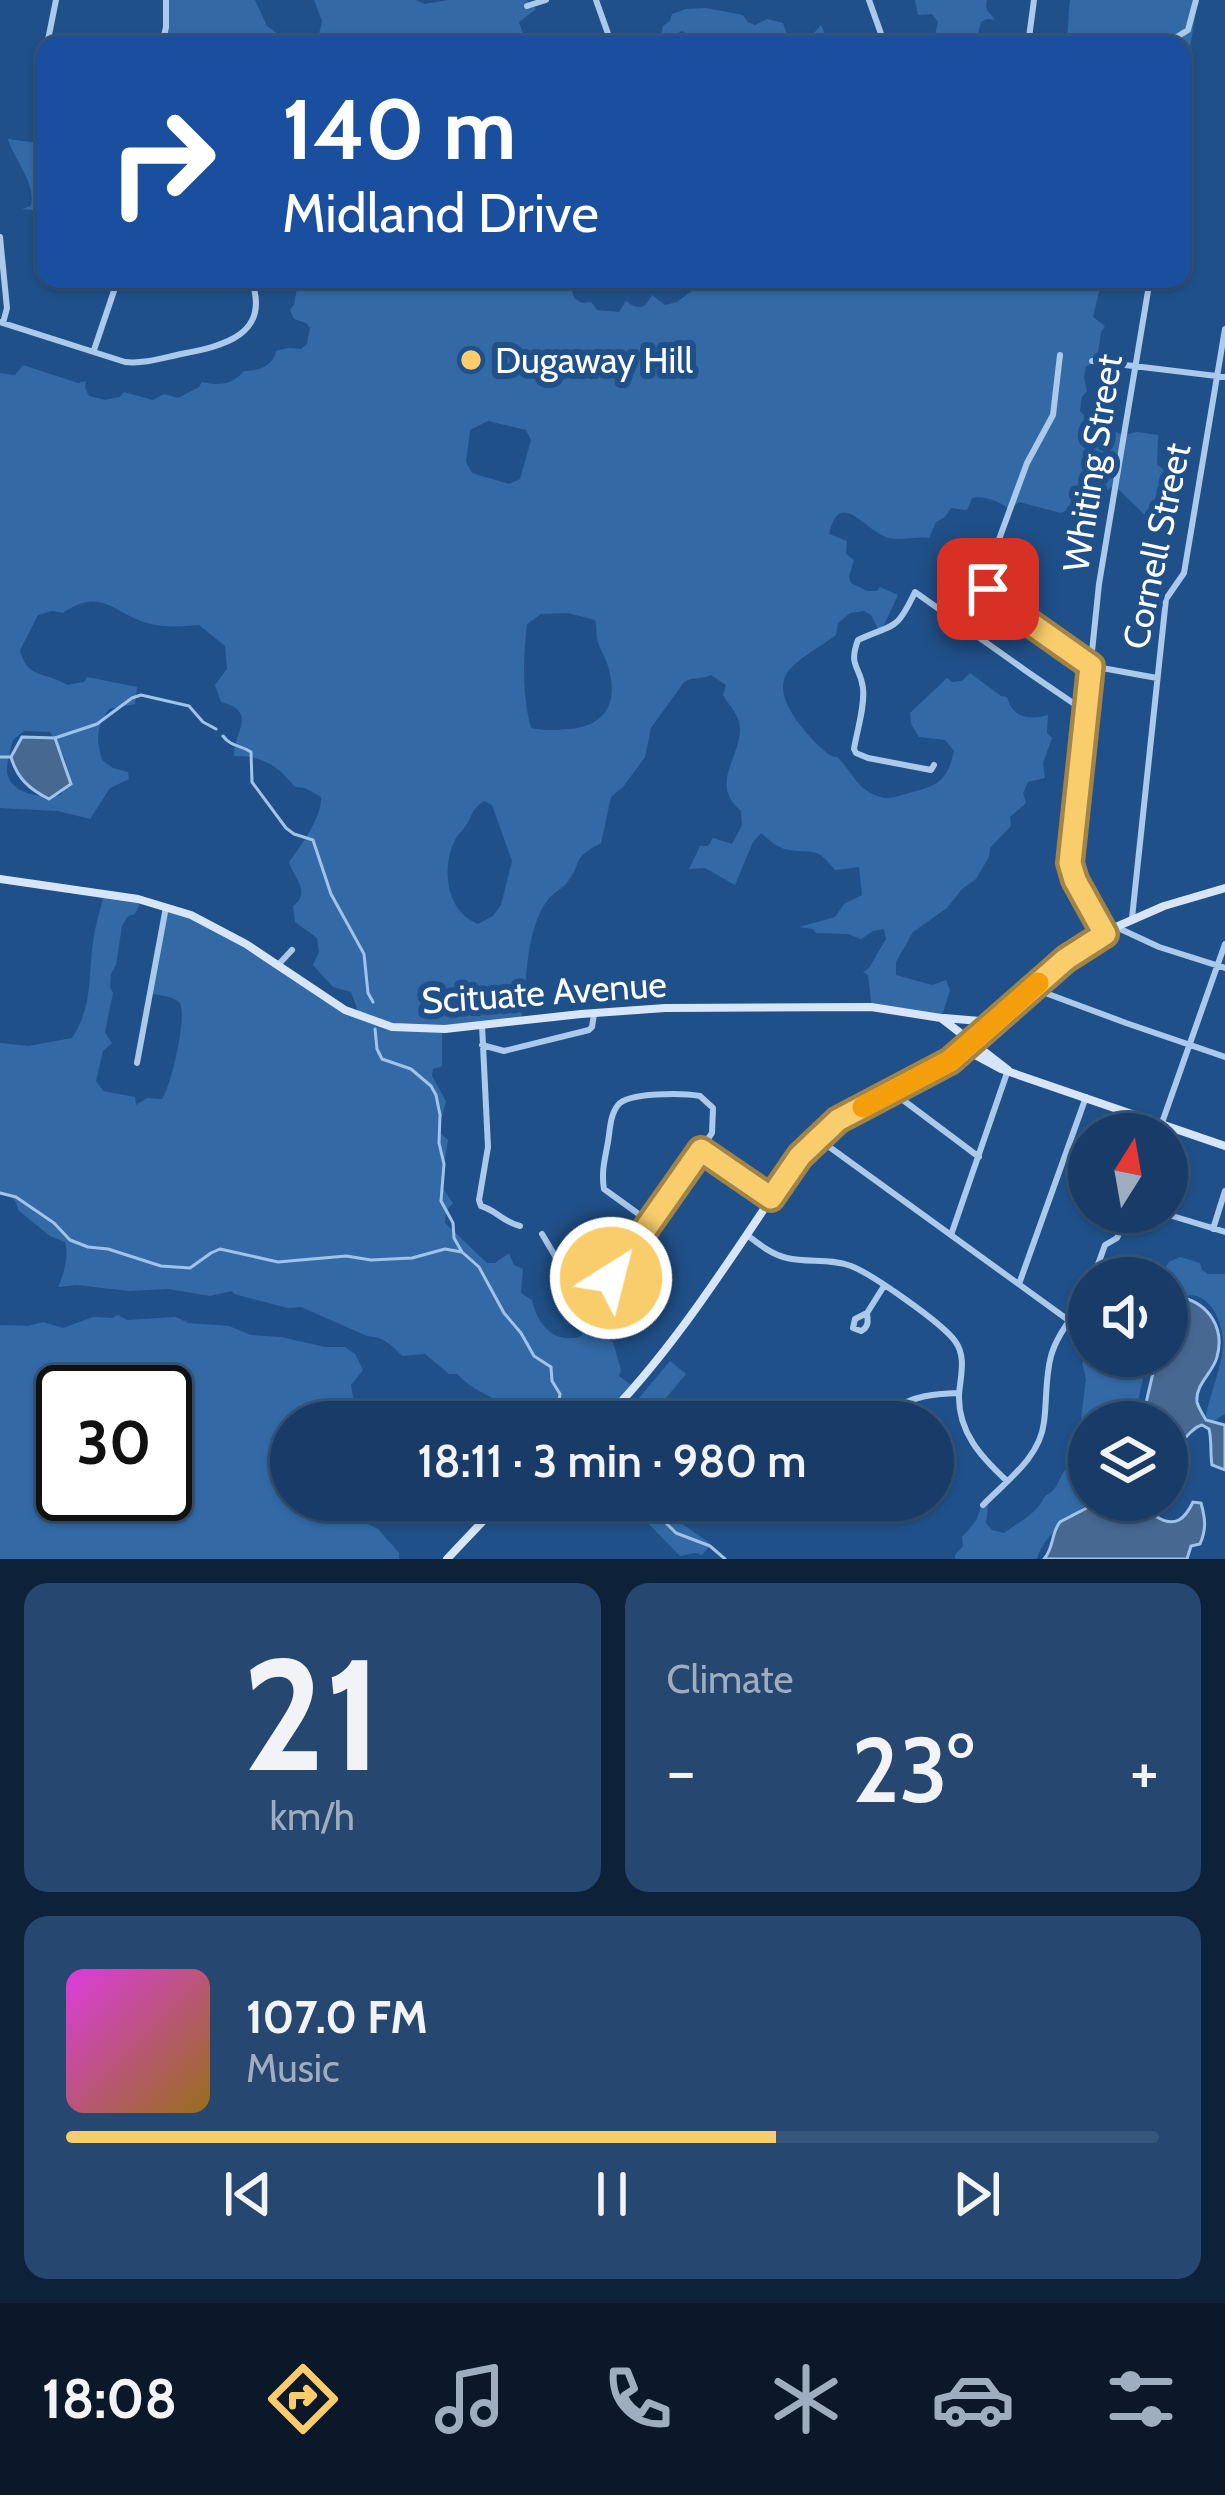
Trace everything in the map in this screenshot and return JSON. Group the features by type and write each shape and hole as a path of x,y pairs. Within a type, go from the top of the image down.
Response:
{"main road":[{"name":"Scituate Avenue","path":"0,879 166,907 212,925 327,1000 372,1022 414,1030 665,1008 871,1007 980,1021 1002,1016"},
{"path":"622,1401 688,1321 800,1156 838,1120 950,1061 1066,959 1116,927 1225,888"},
{"path":"941,1018 1008,1070 1123,1113"},
{"path":"1188,1136 1225,1146"},
{"path":"447,1559 483,1521"}],"street":[{"path":"49,36 56,0"},
{"path":"164,36 166,0"},
{"path":"527,6 546,0"},
{"path":"596,0 609,36"},
{"path":"869,0 882,36"},
{"path":"1029,36 1034,0"},
{"path":"1178,36 1188,30 1196,0"},
{"path":"0,237 7,308 2,322 125,362 144,363 222,346 239,337 251,320 253,288"},
{"path":"94,350 115,288"},
{"name":"Whiting Street","path":"1105,934 1070,863 1103,559 1148,288"},
{"name":"Cornell Street","path":"1132,918 1166,599 1184,573 1221,376 1225,329"},
{"path":"1060,355 1053,415 1009,510 986,582 996,599 1091,666 1157,678"},
{"path":"1092,362 1221,376"},
{"path":"934,765 931,770 868,758 854,749 863,685 853,655 858,640 893,628 915,592 1029,674 1087,708"},
{"path":"137,1063 166,907"},
{"path":"1116,927 1221,967"},
{"path":"1166,1113 1221,967 1225,944"},
{"path":"278,965 292,950"},
{"path":"1032,988 1225,1057"},
{"path":"482,1045 504,1051 589,1030 594,1013"},
{"path":"482,1025 488,1147 479,1200 501,1220 520,1226"},
{"path":"951,1234 1008,1070"},
{"path":"891,1091 980,1157"},
{"path":"542,1234 570,1281 595,1286 611,1278 652,1223 715,1125 713,1108 705,1098 637,1096 620,1103 611,1119 604,1189 652,1223"},
{"path":"1019,1284 1086,1097"},
{"path":"817,1138 1068,1320"},
{"path":"701,1150 771,1198"},
{"path":"1213,1229 1225,1191"},
{"path":"1188,1221 1225,1232"},
{"path":"1101,1257 1105,1245 1120,1233"},
{"path":"747,1235 784,1258 851,1266 957,1342 967,1436 1007,1481"},
{"path":"867,1313 884,1286"},
{"path":"983,1505 1039,1442 1052,1351 1068,1327"},
{"path":"906,1401 959,1393"}],"shaded area":[{"path":"166,0 255,0 267,26 281,36 164,36"},
{"path":"314,0 415,0 425,4 526,0 536,9 519,22 524,36 316,36 322,21"},
{"path":"915,0 987,0 995,20 981,22 977,36 936,36 938,22 932,14 918,15"},
{"path":"1070,0 1198,0 1191,42 1191,36 1067,36"},
{"path":"686,9 743,15 755,25 767,19 783,23 790,36 690,36 682,31 661,35 672,14"},
{"path":"8,139 36,143 36,213 22,209 31,206 32,197"},
{"path":"297,288 571,288 582,303 619,312 626,301 641,307 652,295 665,305 696,288 1100,288 1093,317 1105,326 1097,360 1086,367 1087,391 1080,411 1089,420 1101,420 1107,397 1114,399 1111,430 1158,435 1157,465 1167,471 1160,499 1168,508 1158,515 1154,534 1144,514 1112,487 1105,491 1104,508 1081,504 1061,513 1019,502 1009,510 992,500 972,498 967,510 951,508 936,522 929,538 889,538 847,513 834,520 829,534 847,541 846,554 854,560 851,583 867,591 880,587 898,595 880,633 871,615 850,613 838,623 836,635 790,670 783,685 788,707 803,728 860,785 888,798 930,787 947,772 954,751 945,740 919,737 910,713 947,678 962,681 970,673 1007,697 1017,713 1034,718 1048,715 1047,733 1052,738 1043,763 1045,778 1028,782 1023,793 1026,803 1010,817 1011,826 990,848 976,879 913,932 896,962 896,975 932,985 946,980 950,990 941,1019 872,1009 868,975 863,972 886,939 884,929 861,939 799,927 835,917 844,904 862,895 859,867 835,870 814,852 785,849 761,833 735,885 705,868 689,869 700,846 708,846 713,838 732,844 742,825 741,811 727,791 740,724 723,695 726,685 711,675 684,682 651,728 645,757 611,797 601,843 580,858 571,878 542,910 531,939 521,1019 442,1030 442,1066 433,1069 432,1076 446,1101 438,1131 448,1140 441,1186 453,1203 445,1223 487,1263 509,1253 514,1265 523,1269 521,1293 532,1300 540,1321 551,1332 565,1338 587,1333 613,1342 619,1376 634,1387 622,1401 498,1401 457,1374 449,1374 425,1354 402,1356 382,1340 301,1307 288,1308 232,1291 210,1296 168,1289 58,1287 65,1242 18,1210 13,1198 0,1195 0,1043 28,1046 72,1038 87,1003 104,894 141,901 122,926 111,974 113,993 105,1032 112,1043 103,1051 96,1081 103,1091 135,1097 136,1105 147,1098 162,1099 169,1081 181,1009 176,1000 149,993 166,907 209,922 359,1014 351,992 333,987 313,965 319,952 317,938 295,922 293,906 301,890 289,862 315,821 321,797 295,787 269,763 234,756 242,717 221,702 215,685 227,669 225,646 199,625 151,624 99,602 38,615 20,650 32,671 67,685 87,677 137,687 135,704 109,709 98,734 102,760 128,772 129,779 110,788 90,819 58,811 0,808 0,373 15,375 23,365 78,383 86,381 89,396 105,400 124,392 153,400 164,394 178,398 202,382 225,383 244,371 264,367 276,351 301,349 310,328 294,319 290,310","holes":["488,421 526,430 531,440 520,479 509,484 472,473 466,462 470,430","568,613 595,620 611,679 607,710 582,727 531,728 525,689 527,624 541,614","24,731 50,732 63,755 65,787 61,795 38,796 14,786 7,772 8,760 13,740","484,801 492,805 512,861 501,905 478,924 453,900 448,863 455,840 475,808"]},
{"path":"22,737 55,738 71,784 49,799 25,782 11,757"},
{"path":"1188,1259 1200,1263 1208,1274 1225,1274 1225,1414 1212,1422 1206,1414 1220,1365 1222,1331 1209,1304 1188,1296"},
{"path":"1191,1300 1207,1311 1219,1336 1217,1357 1197,1402 1206,1420 1225,1425 1225,1470 1212,1465 1209,1429 1202,1425 1188,1435 1188,1401 1146,1401 1152,1377 1188,1377"},
{"path":"93,1317 176,1317 188,1323 229,1326 251,1335 345,1347 355,1354 363,1370 351,1385 354,1401 270,1401 270,1521 362,1521 378,1529 399,1559 0,1559 0,1325 43,1322 63,1328"},
{"path":"670,1361 686,1374 664,1401 637,1401"},
{"path":"1143,1377 1138,1401 1083,1401 1086,1379"},
{"path":"1067,1468 1068,1519 1052,1533 1037,1559 955,1559 981,1507 988,1505 986,1523 992,1530 1004,1533 1032,1513"},
{"path":"1193,1502 1201,1503 1205,1523 1200,1544 1191,1546 1187,1559 1044,1559 1060,1522 1068,1518 1188,1521"},
{"path":"646,1521 678,1521 711,1544 702,1555 680,1556"}],"waterway":[{"path":"55,738 97,724 141,695 189,706 216,729"},
{"path":"223,736 251,752 252,782 286,828 313,840 331,894 364,954 373,1002"},
{"path":"0,757 11,757"},
{"path":"375,1029 382,1059 411,1069 436,1095 444,1164 441,1201 462,1252"},
{"path":"0,1193 16,1197 70,1240 161,1266 190,1268 220,1249 278,1262 346,1256 412,1258 445,1249 462,1252 479,1267 534,1356 551,1367 559,1401"},
{"path":"664,1521 676,1533 710,1546 725,1559"}],"slow traffic":[{"path":"863,1107 950,1061 1038,983"}],"place":[{"name":"Dugaway Hill","path":"471,360"}],"route":[{"path":"611,1278 701,1150 771,1198 800,1156 838,1120 950,1061 1066,959 1105,934 1070,863 1091,666 988,589"}]}
